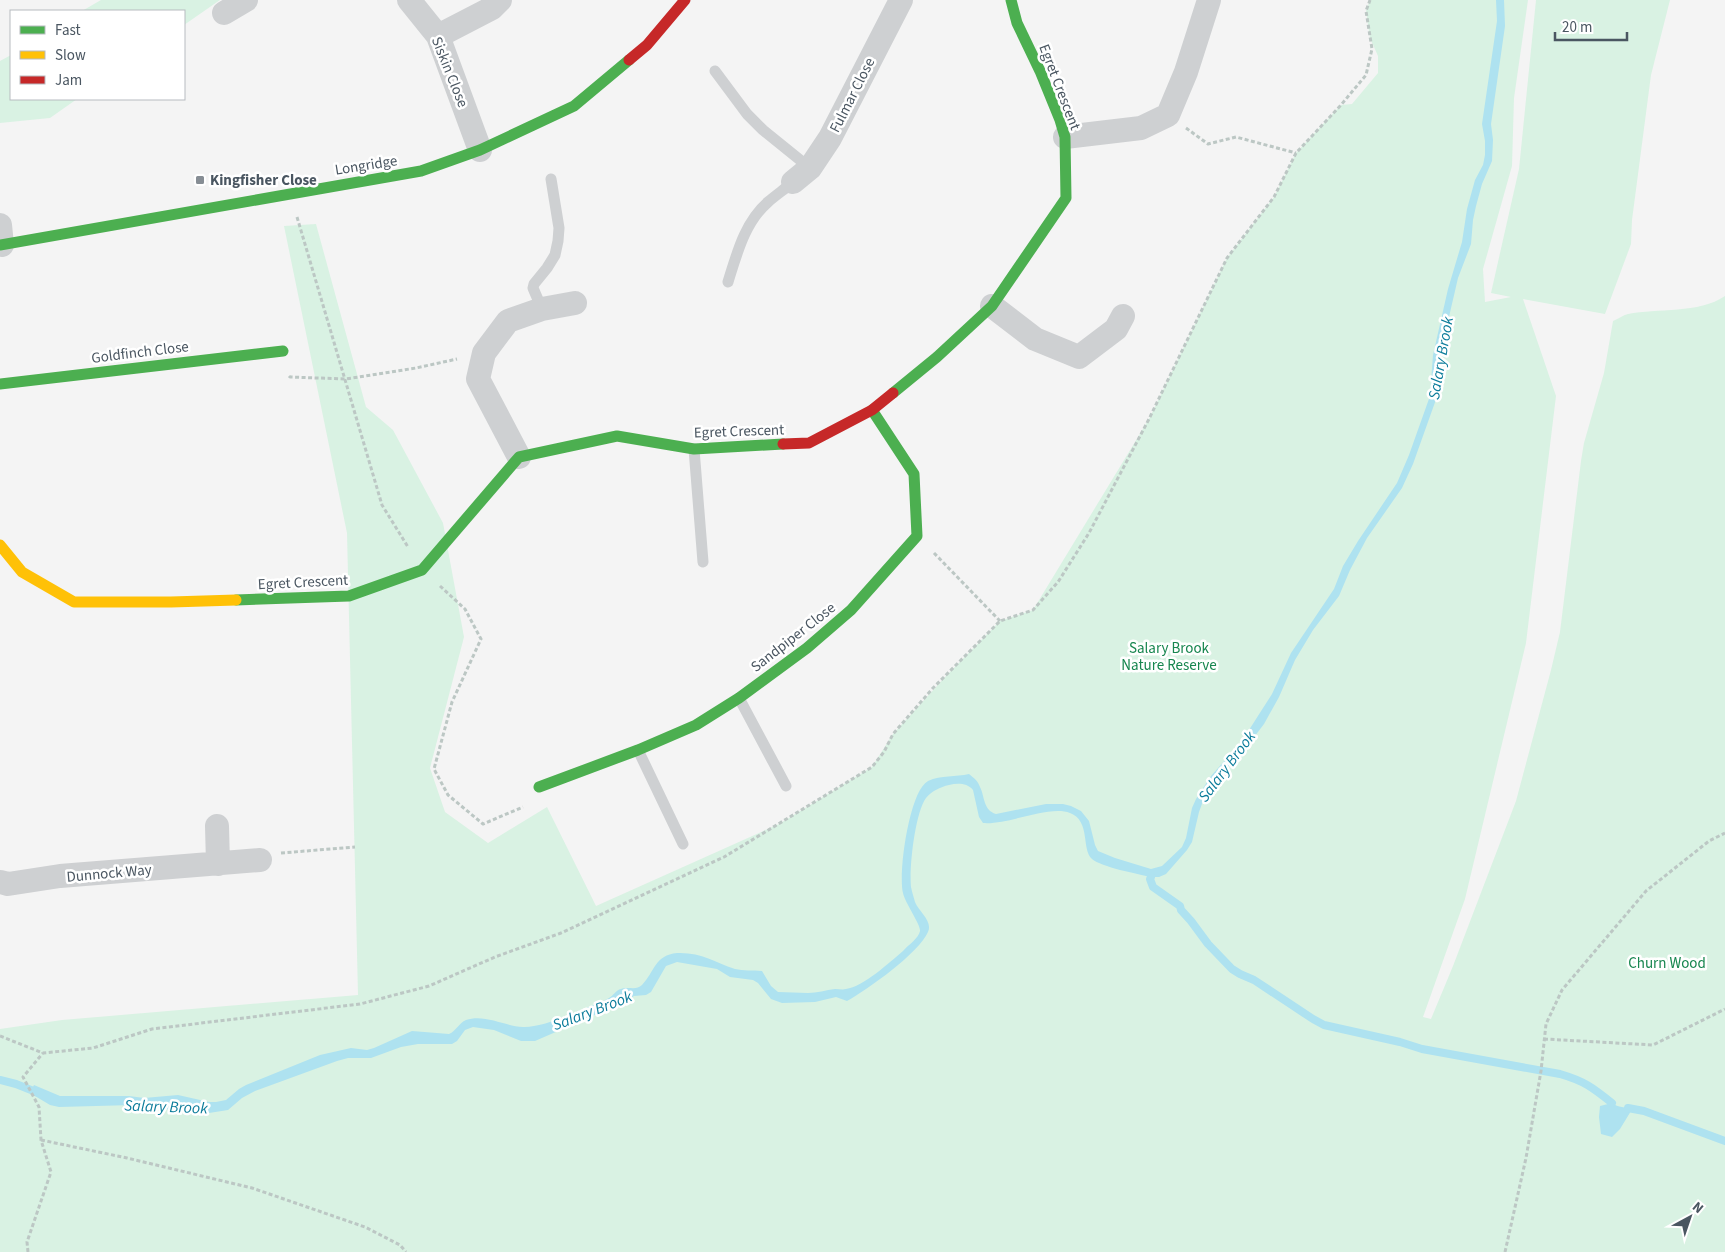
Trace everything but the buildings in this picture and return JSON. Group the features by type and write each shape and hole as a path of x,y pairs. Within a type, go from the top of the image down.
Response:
{"street":[{"path":"224,13 246,0"},
{"name":"Siskin Close","path":"409,0 438,36 480,150"},
{"path":"438,36 492,8 500,0"},
{"name":"Longridge","path":"1,238 421,171 480,150 574,106 647,45 685,0"},
{"name":"Fulmar Close","path":"801,175 830,138 901,0"},
{"name":"Egret Crescent","path":"0,545 22,572 74,602 171,602 348,596 422,570 519,457 617,436 694,449 809,443 872,410 937,357 992,306 1066,198 1065,137 1040,71 1016,22 1011,0"},
{"path":"1065,137 1141,128 1168,114 1186,72 1209,0"},
{"path":"519,457 478,379 484,353 508,321 542,309 575,303"},
{"path":"992,306 1035,339 1079,357 1116,329 1123,316"},
{"name":"Goldfinch Close","path":"0,384 283,351"},
{"path":"872,410 914,474 917,536"},
{"name":"Sandpiper Close","path":"539,787 638,750 696,725 739,698 807,648 851,610 917,536"},
{"path":"217,826 218,864"},
{"name":"Dunnock Way","path":"0,882 8,884 60,876 260,860"}],"lane":[{"path":"715,71 746,114 763,130 801,175 758,212 749,226 728,282"},
{"path":"542,309 533,288 554,255 559,228 551,179"},
{"path":"694,449 703,562"},
{"path":"739,698 786,786"},
{"path":"638,750 683,844"}],"path":[{"path":"1168,114 1208,144 1236,137 1296,154"},
{"path":"283,351 290,377 346,379 416,368 484,353"},
{"path":"917,536 1000,621"},
{"path":"1505,1252 1526,1158 1541,1071 1546,1024 1562,990 1646,891 1709,841 1725,833"},
{"path":"260,860 265,854 355,847"},
{"path":"1544,1039 1653,1044 1710,1018 1725,1009"},
{"path":"28,1252 27,1242 51,1172 41,1140 40,1106 23,1077 42,1053"},
{"path":"41,1140 127,1158 252,1188 366,1227 400,1245 406,1252"}],"green space":[{"path":"101,0 220,0 185,24 185,10 84,10"},
{"path":"1370,0 1528,0 1514,98 1512,166 1483,269 1485,302 1511,297 1491,293 1519,169 1536,0 1670,0 1651,75 1632,220 1631,244 1605,314 1523,299 1556,396 1526,643 1465,899 1423,1017 1431,1019 1516,801 1560,632 1584,443 1604,373 1613,321 1624,315 1639,312 1678,310 1703,306 1725,296 1725,1252 0,1252 0,1029 62,1020 358,995 347,533 284,226 316,224 366,407 393,430 443,523 464,637 430,768 445,812 488,843 547,807 596,906 779,824 872,767 893,734 1000,621 1033,610 1149,419 1227,258 1274,197 1296,153 1341,105 1352,104 1378,73 1378,56 1370,38 1366,11"},
{"path":"10,56 10,100 76,100 50,118 0,123 0,61"}],"water":[{"path":"1496,0 1504,0 1505,26 1491,124 1493,140 1492,161 1482,184 1476,206 1471,244 1458,278 1442,347 1439,391 1413,464 1402,488 1367,538 1339,596 1313,630 1295,660 1279,697 1264,724 1223,773 1203,801 1192,842 1166,874 1159,877 1151,877 1103,865 1092,859 1087,849 1081,822 1070,813 1051,811 993,823 983,823 979,817 973,790 962,784 949,785 936,790 926,798 922,805 914,841 911,887 915,902 929,924 928,932 923,941 904,960 867,989 847,1001 836,997 815,1002 782,1003 771,999 758,983 753,980 730,977 717,969 677,962 666,966 651,992 646,995 634,996 535,1041 521,1041 494,1030 473,1027 465,1030 457,1041 452,1044 418,1044 401,1047 371,1058 348,1058 337,1061 255,1091 242,1098 228,1110 209,1113 173,1105 147,1107 133,1105 59,1107 50,1105 30,1093 34,1085 60,1096 129,1096 144,1098 178,1095 209,1102 226,1100 246,1085 320,1055 351,1048 367,1050 412,1031 449,1034 464,1021 480,1018 523,1027 548,1023 603,1001 624,988 640,987 660,960 670,954 677,953 693,954 735,969 762,971 771,986 778,992 811,993 853,987 884,967 916,939 919,934 920,928 903,893 902,869 906,834 915,800 921,788 928,781 938,778 969,774 978,783 989,810 996,814 1046,804 1071,806 1081,811 1089,821 1098,851 1151,869 1162,866 1182,847 1196,799 1211,776 1242,741 1272,694 1291,653 1334,589 1343,566 1397,483 1409,455 1430,396 1433,355 1448,289 1462,242 1467,209 1475,180 1483,165 1485,155 1482,124 1497,21"},
{"path":"1612,1103 1631,1111 1620,1129 1612,1137 1601,1134 1599,1117 1600,1106"}],"waterway":[{"path":"1151,877 1153,887 1180,906 1181,910 1208,944 1232,969 1254,980 1324,1025 1400,1042 1422,1049 1560,1074 1588,1085 1612,1103"},
{"name":"Salary Brook","path":"0,1080 41,1094"},
{"name":"Salary Brook","path":"161,1105 187,1106"},
{"path":"1628,1108 1644,1111 1725,1141"}],"traffic: fast":[{"path":"893,393 937,357 992,306 1066,198 1065,137 1040,71 1017,23 1011,0"},
{"path":"0,245 421,171 480,150 574,106 629,60"},
{"path":"0,384 283,351"},
{"path":"539,787 638,750 696,725 739,698 807,648 851,610 917,536 914,474 872,410"},
{"path":"236,600 349,596 422,570 519,457 617,436 694,449 783,444"}],"traffic: slow":[{"path":"0,545 22,572 74,602 236,600"}],"traffic: jam":[{"path":"629,60 647,45 685,0"},
{"path":"783,444 809,443 872,410 893,393"}],"place":[{"name":"Kingfisher Close","path":"200,180"}],"park label":[{"name":"Salary Brook Nature Reserve","path":"1169,656"},
{"name":"Churn Wood","path":"1667,963"}]}
